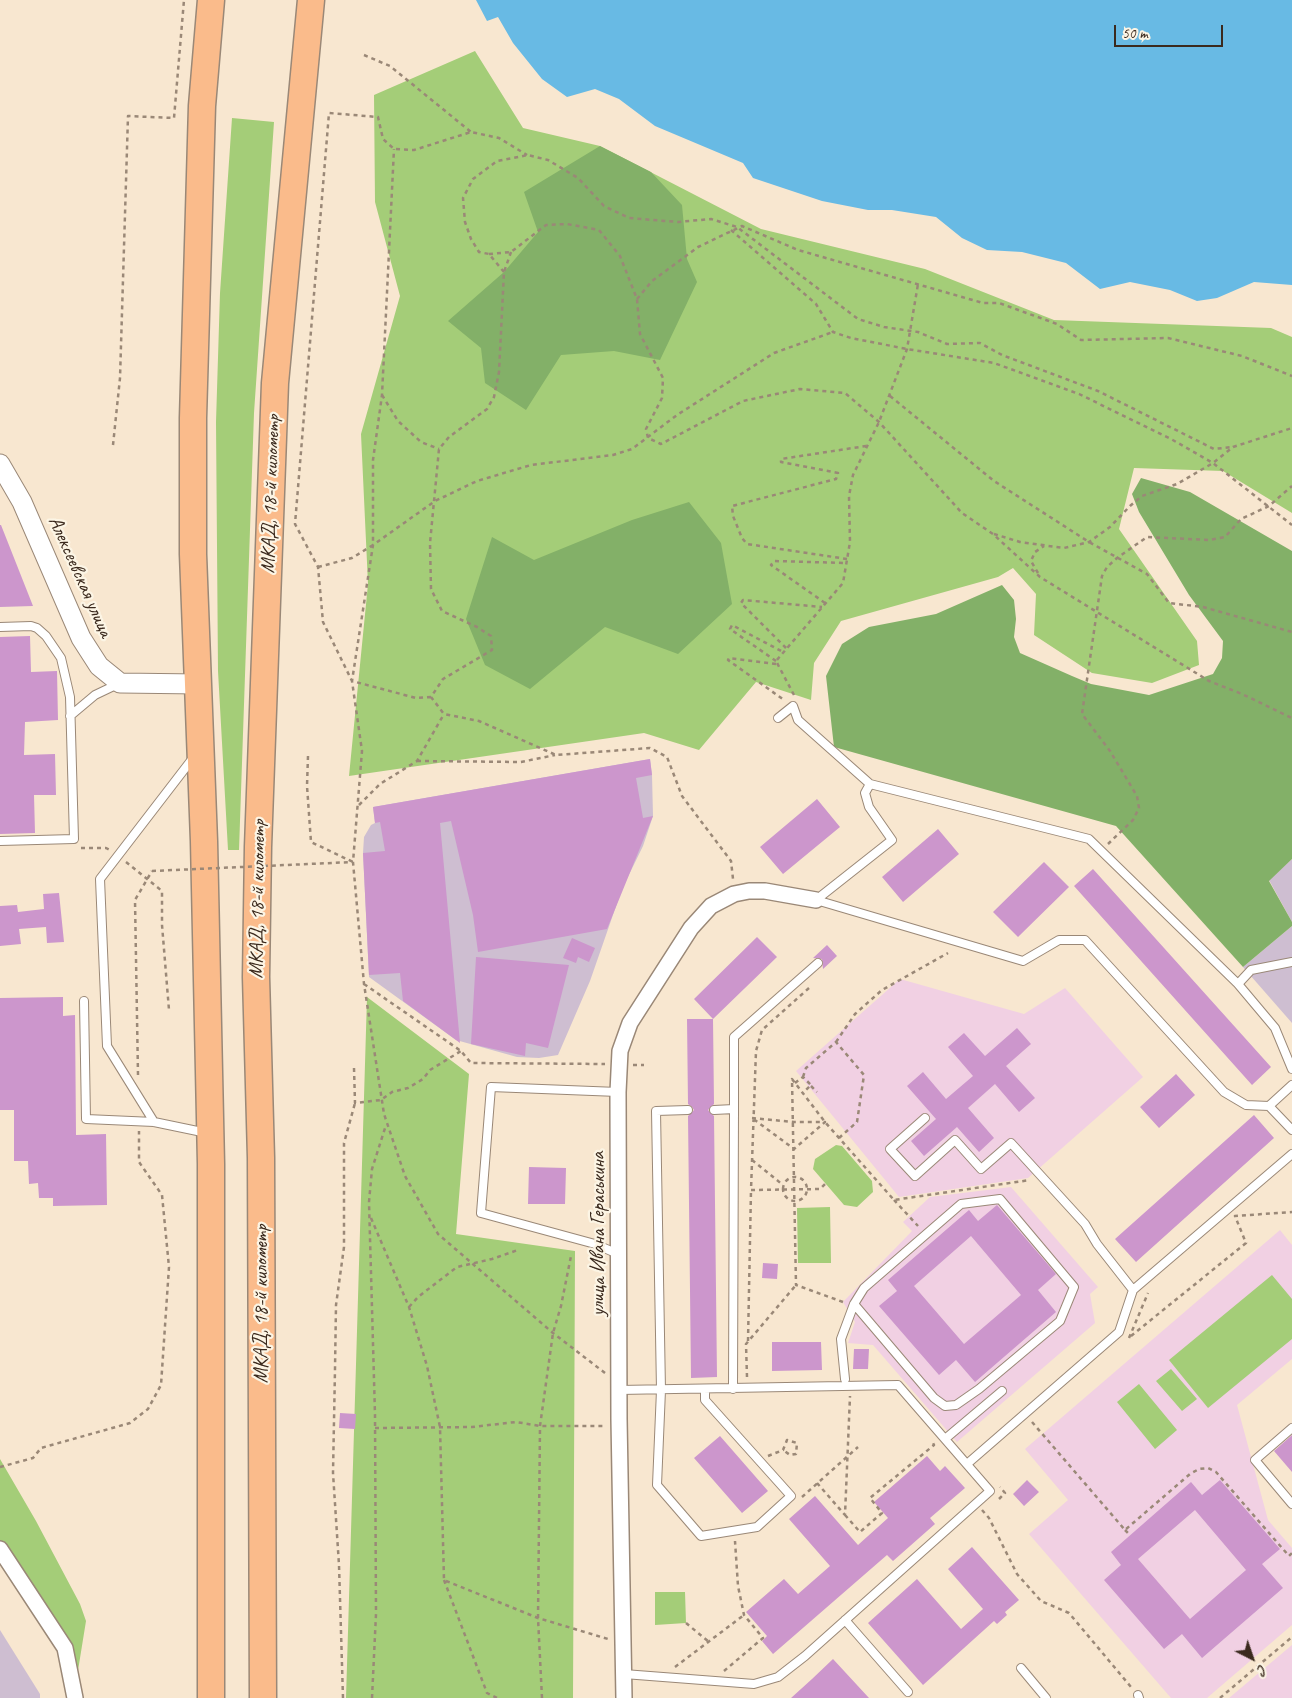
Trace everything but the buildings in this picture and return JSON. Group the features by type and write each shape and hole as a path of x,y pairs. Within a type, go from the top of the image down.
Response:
{"highway":[{"path":"210,1698 210,1133 199,684 193,554 193,418 202,106 212,0"},
{"name":"МКАД, 18-й километр","path":"263,1698 261,1167 256,977 258,877 275,383 311,0"}],"street":[{"name":"Алексеевская улица","path":"0,464 22,502 86,649 99,666 120,683"},
{"path":"120,683 199,684"},
{"name":"улица Ивана Гераськина","path":"624,1698 619,1390 618,1064 624,1037 630,1023 691,928 711,906 734,894 765,890 816,900"},
{"path":"0,1549 65,1648 75,1698"}],"lane":[{"path":"0,627 30,626 38,628 46,636 64,665 70,698 74,839 0,841"},
{"path":"70,716 96,695 120,683"},
{"path":"778,718 796,703"},
{"path":"796,703 798,720 870,784 1090,839 1238,984 1274,1028 1292,1069"},
{"path":"154,1122 138,1100 107,1046 100,878 200,748"},
{"path":"816,900 892,840 868,807 865,793 870,784"},
{"path":"816,900 1023,961 1059,940 1085,940 1224,1092 1246,1105 1269,1106 1292,1130"},
{"path":"1238,984 1251,970 1292,962"},
{"path":"733,1389 734,1037 818,963"},
{"path":"84,1001 86,1119 154,1122 210,1133"},
{"path":"1269,1106 1292,1084"},
{"path":"618,1092 491,1087 481,1213 595,1244 618,1254"},
{"path":"688,1110 656,1111 661,1390 657,1485 702,1536 757,1528 792,1496 705,1400 704,1389"},
{"path":"714,1110 734,1110"},
{"path":"925,1118 890,1149 915,1176 955,1140 981,1170 1011,1143 1085,1224 1096,1244 1133,1290"},
{"path":"967,1464 1119,1332 1133,1290 1292,1154"},
{"path":"845,1379 841,1339 854,1304 864,1288 961,1204 1000,1199 1074,1287 1060,1322 979,1389 956,1405 945,1406 934,1398 854,1304"},
{"path":"619,1390 898,1385 990,1491 778,1677 754,1684 624,1674"},
{"path":"945,1440 1002,1391"},
{"path":"1292,1428 1255,1460 1292,1504"},
{"path":"845,1620 908,1692"},
{"path":"1021,1668 1046,1698"}],"path":[{"path":"113,445 120,378 128,116 174,118 184,0"},
{"path":"364,55 390,66 471,132 499,138 528,155 548,160 578,178 604,206 628,218 678,222 711,219 738,227 742,226 798,250 983,303 999,303 1057,324 1081,340 1168,338 1242,356 1292,376"},
{"path":"431,697 416,698 352,681 323,622 318,567 295,524 329,113 378,117 383,139 394,149 414,150 471,132"},
{"path":"394,149 382,395 373,460 373,545 352,681 362,751 353,862 364,984 381,1100 404,1176 438,1234 553,1333 606,1374"},
{"path":"528,155 497,162 473,179 463,198 465,222 471,239 479,252 489,254 511,252 546,225 568,224 599,230 620,256 637,299 640,334 663,378 662,398 646,429 648,438"},
{"path":"637,299 652,281 698,247 738,227"},
{"path":"738,227 858,319 884,327 918,332 946,344 980,343 1002,355 1098,391 1214,449 1233,447 1292,428"},
{"path":"731,230 816,304 834,332 851,338 907,350 994,363 1079,394 1171,439 1212,463 1292,525"},
{"path":"431,697 443,679 492,650 491,636 477,627 442,611 430,589 430,543 439,449 449,437 487,409 494,397 499,372 504,272 511,252"},
{"path":"489,254 504,272"},
{"path":"776,662 843,583 850,542 849,496 853,475 879,422 907,350 918,284"},
{"path":"318,567 352,558 435,502 478,481 522,467 613,454 632,449 677,415 774,353 834,332"},
{"path":"648,438 661,444 743,401 800,389 845,393 879,422 962,513 992,534 1040,577 1209,681 1242,694 1292,718"},
{"path":"382,395 398,421 421,442 439,449"},
{"path":"890,396 994,481 1089,542 1147,574 1169,604 1203,608 1292,632"},
{"path":"847,561 747,544 742,538 733,516 732,506 836,479 838,473 782,462 781,459 866,446"},
{"path":"992,534 1020,542 1064,548 1089,542 1110,527 1142,496 1177,484 1212,463 1233,447"},
{"path":"1102,850 1133,820 1140,808 1137,796 1110,751 1082,714 1102,576 1107,567 1117,558 1147,536 1209,540 1224,537 1241,519 1269,506 1292,486"},
{"path":"1040,577 1031,561 1035,552 1045,546"},
{"path":"825,603 771,565 774,561 847,561"},
{"path":"786,648 741,604 743,600 822,607"},
{"path":"783,652 732,625 730,629 776,662 796,703"},
{"path":"776,662 729,658 728,660 796,703"},
{"path":"431,697 444,714 479,721 556,755"},
{"path":"358,806 380,784 417,760 444,714"},
{"path":"417,760 521,762 556,755 650,748 667,757 682,796 731,861 734,894"},
{"path":"308,756 307,786 311,842 353,862"},
{"path":"80,848 106,848"},
{"path":"117,856 148,878 162,891 162,925 169,1010"},
{"path":"138,1100 135,900 152,871 353,862"},
{"path":"795,1083 803,1077 806,1068 836,1043 855,1014 882,990 948,953"},
{"path":"364,984 461,1051 471,1063 644,1065"},
{"path":"747,1381 746,1344 748,1341 752,1118 756,1051 762,1030 809,987"},
{"path":"836,1043 864,1075 857,1122 839,1138"},
{"path":"355,1103 381,1100 392,1092 408,1088 423,1079 430,1070 461,1051"},
{"path":"343,1698 339,1565 333,1473 336,1306 344,1247 344,1143 355,1103 354,1068"},
{"path":"803,1077 817,1092"},
{"path":"803,1093 811,1085"},
{"path":"748,1341 796,1285 793,1096"},
{"path":"752,1118 794,1122 825,1122 794,1149"},
{"path":"752,1118 794,1149"},
{"path":"0,1467 33,1458 41,1448 130,1423 148,1409 161,1385 169,1267 162,1195 139,1162 139,1122"},
{"path":"372,1698 376,1614 375,1428 370,1214 372,1169 387,1123"},
{"path":"752,1160 783,1185"},
{"path":"794,1177 803,1181 807,1189 803,1198 795,1201 786,1198 782,1190 783,1185 790,1178 794,1177"},
{"path":"751,1190 820,1189 826,1183"},
{"path":"894,1200 926,1235"},
{"path":"1131,1336 1246,1243 1235,1216 1292,1212"},
{"path":"370,1214 409,1307 427,1366 440,1427 444,1580 487,1693 497,1698"},
{"path":"409,1307 418,1297 457,1267 518,1250"},
{"path":"542,1698 538,1618 540,1426 553,1333 561,1306 570,1256"},
{"path":"796,1285 843,1302 854,1304"},
{"path":"840,1395 859,1394"},
{"path":"845,1514 850,1395"},
{"path":"375,1428 440,1427 516,1422 540,1426 606,1426"},
{"path":"1032,1422 1130,1535"},
{"path":"787,1440 797,1443 796,1454 790,1455 783,1450 787,1440"},
{"path":"817,1484 860,1532 882,1513 870,1498 934,1445 931,1440"},
{"path":"802,1497 858,1447"},
{"path":"766,1457 783,1450"},
{"path":"1125,1530 1190,1474 1199,1469 1208,1468 1216,1472 1288,1556 1292,1553"},
{"path":"976,1503 989,1518 1017,1574 1041,1601 1070,1612 1138,1697"},
{"path":"721,1674 763,1638 744,1615 738,1586 735,1540"},
{"path":"444,1580 538,1618 608,1639"},
{"path":"683,1670 674,1668 744,1615"},
{"path":"686,1623 709,1642"},
{"path":"1220,1698 1292,1637"}],"shaded area":[{"path":"650,759 653,816 643,846 622,889 590,981 558,1055 539,1058 517,1057 456,1040 369,977 363,853 364,837 371,825 375,823 373,807"},
{"path":"1292,859 1292,922 1269,880"},
{"path":"1292,926 1292,1023 1243,967"},
{"path":"900,979 1024,1014 1065,988 1143,1077 1028,1178 899,1197 796,1071"},
{"path":"1011,1187 1098,1287 1090,1294 1095,1323 957,1442 873,1345 848,1343 855,1322 843,1302 912,1231 903,1222 930,1197"},
{"path":"1280,1230 1292,1245 1292,1359 1237,1405 1268,1520 1292,1548 1292,1625 1207,1698 1171,1698 1029,1534 1068,1500 1025,1449"},
{"path":"0,1630 40,1694 40,1698 0,1698"},
{"path":"1292,1645 1292,1698 1229,1698"}],"green space":[{"path":"475,51 523,128 600,146 761,229 925,269 1054,320 1271,328 1292,337 1292,513 1223,471 1134,468 1119,529 1197,641 1199,665 1152,683 1092,673 1034,635 1036,594 1013,568 998,577 841,621 814,663 811,700 756,682 699,750 644,733 349,776 368,584 361,434 400,296 375,202 374,95"},
{"path":"232,118 274,122 254,413 239,850 228,850 218,671 216,422 220,293"},
{"path":"600,146 651,172 682,205 687,259 697,282 660,360 614,351 561,355 526,410 485,383 481,348 448,321 504,272 538,232 524,192"},
{"path":"1141,478 1190,492 1292,551 1292,859 1269,881 1292,922 1292,926 1243,967 1116,826 834,747 826,676 842,644 869,627 936,614 1002,585 1014,600 1016,619 1014,637 1020,653 1072,676 1091,684 1149,695 1213,674 1222,658 1223,641 1189,595 1139,512 1132,494"},
{"path":"689,502 721,543 732,604 678,654 605,627 530,689 485,665 466,619 492,537 534,560 632,520"},
{"path":"367,997 469,1074 456,1234 575,1251 573,1698 346,1698"},
{"path":"836,1145 842,1146 872,1181 873,1192 857,1207 844,1205 813,1169 815,1159"},
{"path":"830,1207 831,1263 798,1263 797,1208"},
{"path":"1272,1275 1292,1299 1292,1339 1208,1408 1169,1360"},
{"path":"1171,1369 1197,1399 1182,1411 1156,1381"},
{"path":"1139,1384 1177,1430 1155,1449 1117,1402"},
{"path":"0,1459 36,1521 80,1604 86,1621 75,1689 65,1647 0,1548"},
{"path":"655,1592 685,1592 686,1623 655,1625"}],"water":[{"path":"476,0 1292,0 1292,285 1254,282 1217,298 1197,301 1170,290 1130,282 1100,289 1066,263 1022,252 987,250 962,238 936,217 892,210 868,210 822,201 753,178 743,163 655,126 619,99 595,89 567,97 542,79 513,43 498,17 487,21"}]}
